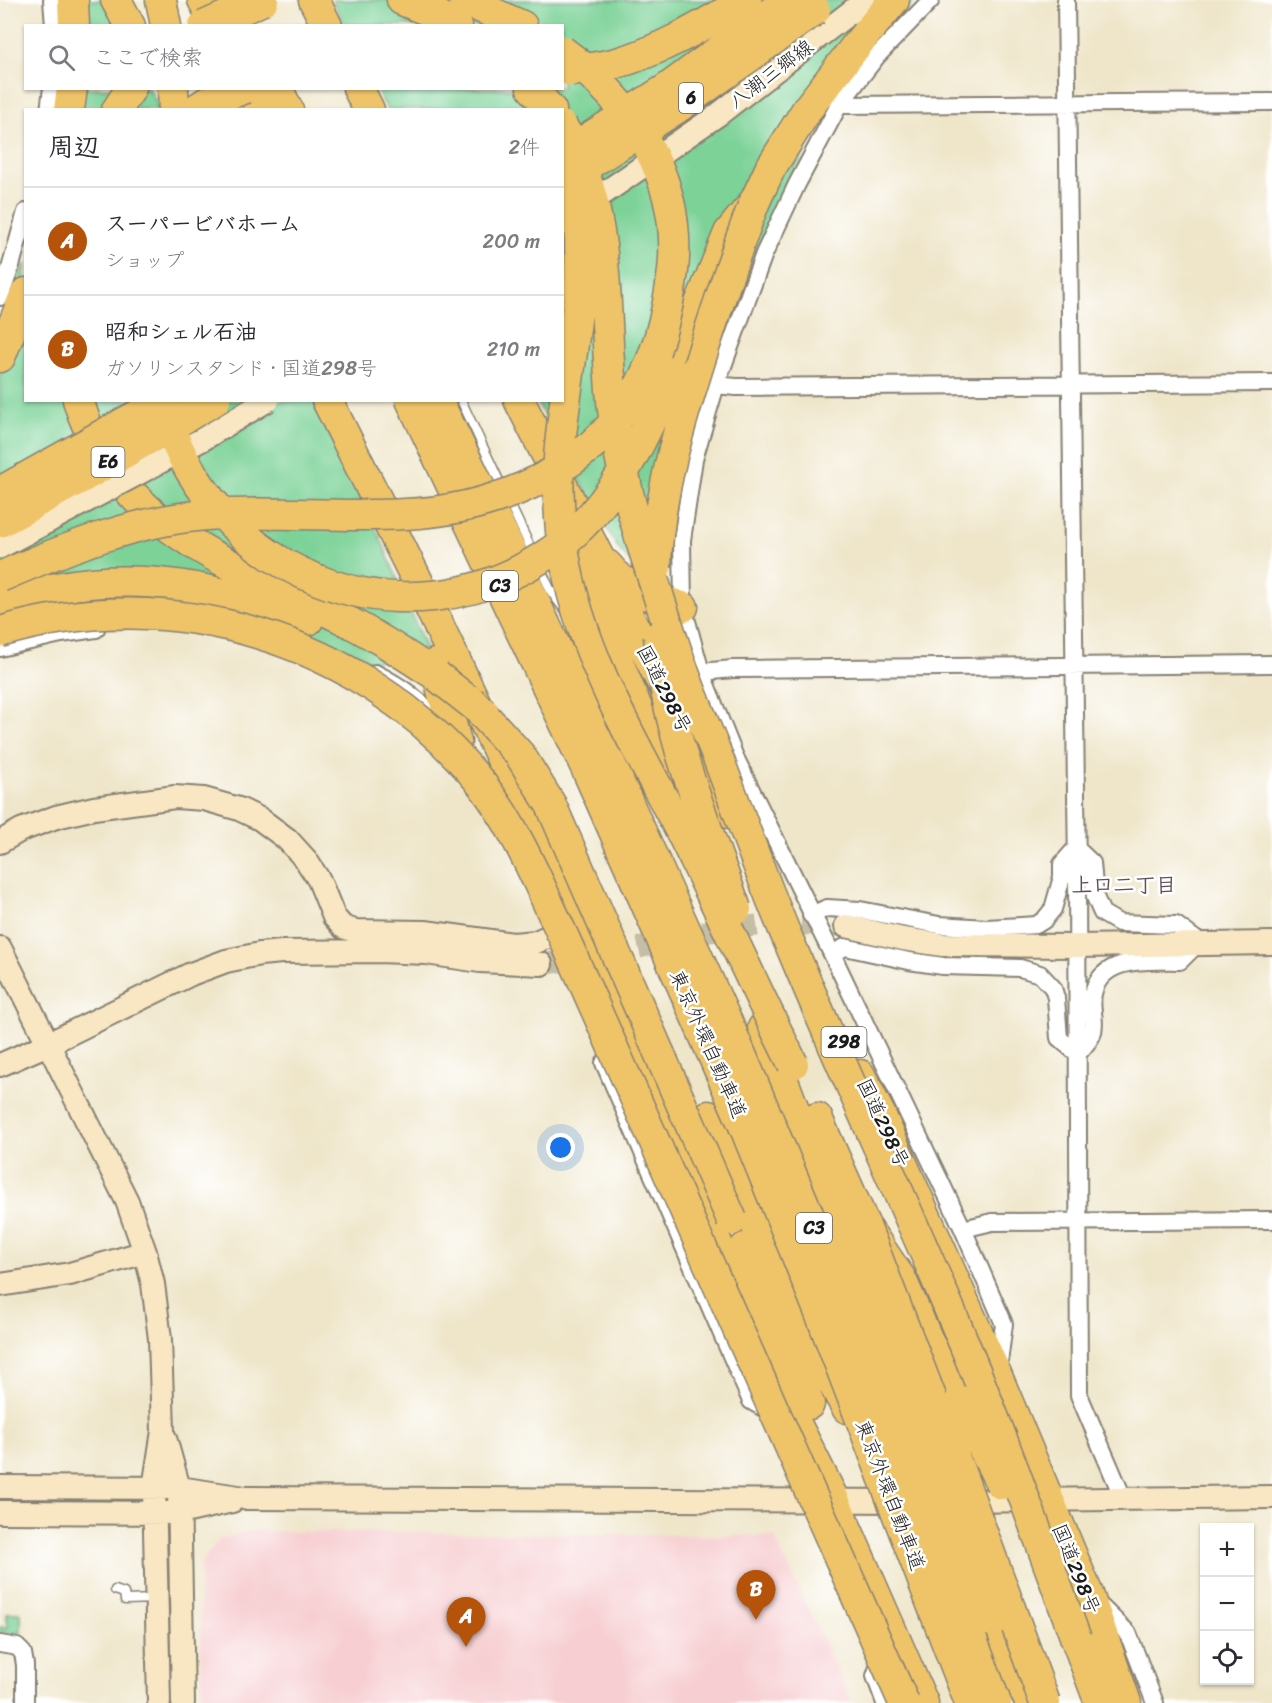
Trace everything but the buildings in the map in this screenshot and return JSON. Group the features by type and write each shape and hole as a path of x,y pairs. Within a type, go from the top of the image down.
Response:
{"highway":[{"path":"116,0 132,24"},
{"path":"124,0 132,24"},
{"path":"161,0 166,24"},
{"path":"231,0 243,24"},
{"path":"204,19 263,0"},
{"path":"402,0 454,24"},
{"path":"464,0 518,24"},
{"path":"564,73 617,63 652,50 746,0"},
{"path":"894,0 808,108 770,168 732,262 674,449 658,532 657,605 660,656 665,687 680,746 703,818 1002,1646 1031,1703"},
{"name":"6","path":"564,155 665,90 811,3"},
{"name":"6","path":"564,180 677,108 811,3"},
{"path":"0,577 98,537 179,519 238,514 405,514 472,506 494,500 551,474 577,456 604,432 625,409 640,385 663,328 674,266 669,205 662,177 636,124 599,80 564,53"},
{"path":"69,108 72,90"},
{"path":"118,108 130,90"},
{"path":"166,90 174,108"},
{"path":"173,90 175,108"},
{"path":"198,108 207,102 243,90"},
{"path":"250,90 261,108"},
{"path":"278,90 287,108"},
{"path":"359,90 368,108"},
{"path":"532,90 539,108"},
{"path":"533,90 549,108"},
{"path":"564,129 572,142 591,194 601,234 608,310 612,398 617,444 627,494 688,684 790,945 961,1337 1001,1436 1072,1641"},
{"path":"564,162 575,195 581,254 579,304 559,460 561,533 574,599 588,645 618,712 696,863 793,1064"},
{"path":"164,402 175,444 212,505 245,538 283,565 307,577 333,585 387,596 438,594 488,583 533,563 554,549 587,519 615,485 643,439 729,233 755,201"},
{"path":"0,357 24,298"},
{"path":"0,357 24,311"},
{"path":"79,402 99,453 114,476 171,529 235,567 366,631 438,676 496,723 530,759 549,784 571,821 629,936 770,1256 831,1381 876,1460"},
{"name":"E6","path":"0,492 159,402"},
{"name":"E6","path":"0,522 83,477 212,402"},
{"path":"328,402 417,578 539,837 798,1428 896,1637 923,1703"},
{"name":"東京外環自動車道","path":"412,402 731,1031 824,1250 996,1703"},
{"name":"東京外環自動車道","path":"438,402 508,545 822,1318 970,1703"},
{"path":"507,402 603,624 854,1232 962,1475 1045,1703"},
{"name":"国道298号","path":"520,402 880,1114 998,1376 1047,1500 1088,1594 1126,1703"},
{"path":"591,544 614,574 629,587 647,596 683,607"},
{"path":"417,578 428,639 456,742"},
{"path":"0,604 36,593 90,583 143,581 176,584 220,592 300,617 375,645 438,676"},
{"path":"0,632 73,616 132,612 195,618 258,632 315,653 366,681 414,716 476,777 508,822 565,940 904,1703"},
{"path":"470,700 515,749 552,805 772,1309 808,1401 832,1497"},
{"path":"854,1232 901,1279 930,1343 1025,1534 1072,1641 1088,1671 1100,1703"}],"street":[{"path":"931,0 877,56 840,105 797,184 764,254 717,385 694,459 682,540 683,607 701,672 735,757 963,1229 1004,1324 998,1376"},
{"path":"1066,0 1080,1222 1079,1395 1122,1498"},
{"name":"八潮三郷線","path":"564,221 719,114 868,2"},
{"path":"49,108 52,90"},
{"path":"840,105 1272,102"},
{"path":"0,297 24,219"},
{"path":"717,385 748,387 1272,383"},
{"path":"0,547 203,439 265,402"},
{"path":"0,648 89,630 121,628 178,631 265,645 346,663 388,680 415,698 431,713 456,742 506,831 549,936 751,1401 798,1428"},
{"path":"701,672 732,669 1272,664"},
{"path":"0,842 21,830 56,817 94,808 175,797 204,799 239,809 260,819 286,839 306,860 319,880 334,917 343,927 355,931 425,932 513,944 536,942 549,936"},
{"path":"812,915 827,908 860,910 939,925 987,928 1036,925 1044,920 1053,909 1062,877 1062,864 1076,848"},
{"path":"1076,848 1092,863 1095,897 1102,913 1119,923 1176,925 1199,942"},
{"path":"846,926 903,939 944,945 1077,946 1199,942 1272,943"},
{"path":"1078,1054 1093,1034 1093,993 1101,976 1115,966 1134,961 1180,961 1199,942"},
{"path":"832,954 845,947 943,966 1020,968 1040,974 1053,988 1056,998 1059,1038 1078,1054"},
{"path":"0,948 127,1201 145,1252 153,1284 160,1339 163,1431 154,1488 159,1703"},
{"path":"0,1065 191,974 226,961 260,954 380,951 426,953 480,961 541,964"},
{"path":"963,1229 992,1222 1272,1220"},
{"path":"0,1285 70,1274 145,1252"},
{"path":"163,1431 179,1488 183,1703"},
{"path":"0,1487 179,1488 245,1498 832,1497 1047,1500 1272,1497"},
{"path":"0,1512 180,1513 245,1498"},
{"path":"1088,1594 1128,1633 1155,1703"},
{"path":"885,1703 875,1676 879,1660 896,1637"},
{"path":"0,1644 17,1647 23,1653 25,1703"}],"lane":[{"path":"219,90 225,108"},
{"path":"462,402 552,593 567,613 603,624"},
{"path":"115,1590 124,1593 125,1600 156,1599"}],"shaded area":[{"path":"248,1531 774,1536 852,1703 202,1703 200,1564 219,1540"}],"green space":[{"path":"62,0 103,0 116,24 64,24"},
{"path":"332,0 916,0 842,87 778,200 728,332 675,536 647,580 618,548 537,402 564,402 564,108 386,108 377,90 564,90 564,24 344,24"},
{"path":"62,90 150,90 159,108 60,108"},
{"path":"24,265 24,402 314,402 382,542 426,649 364,664 214,630 57,626 0,566 0,325"},
{"path":"7,1613 21,1613 21,1633 0,1633 0,1627 7,1627"}],"tunnel":[{"path":"541,964 600,957 699,933 775,923 846,926"}],"place":[{"name":"昭和シェル石油","path":"756,1620"},
{"name":"スーパービバホーム","path":"466,1647"}],"district":[{"name":"上口二丁目","path":"1124,885"}]}
